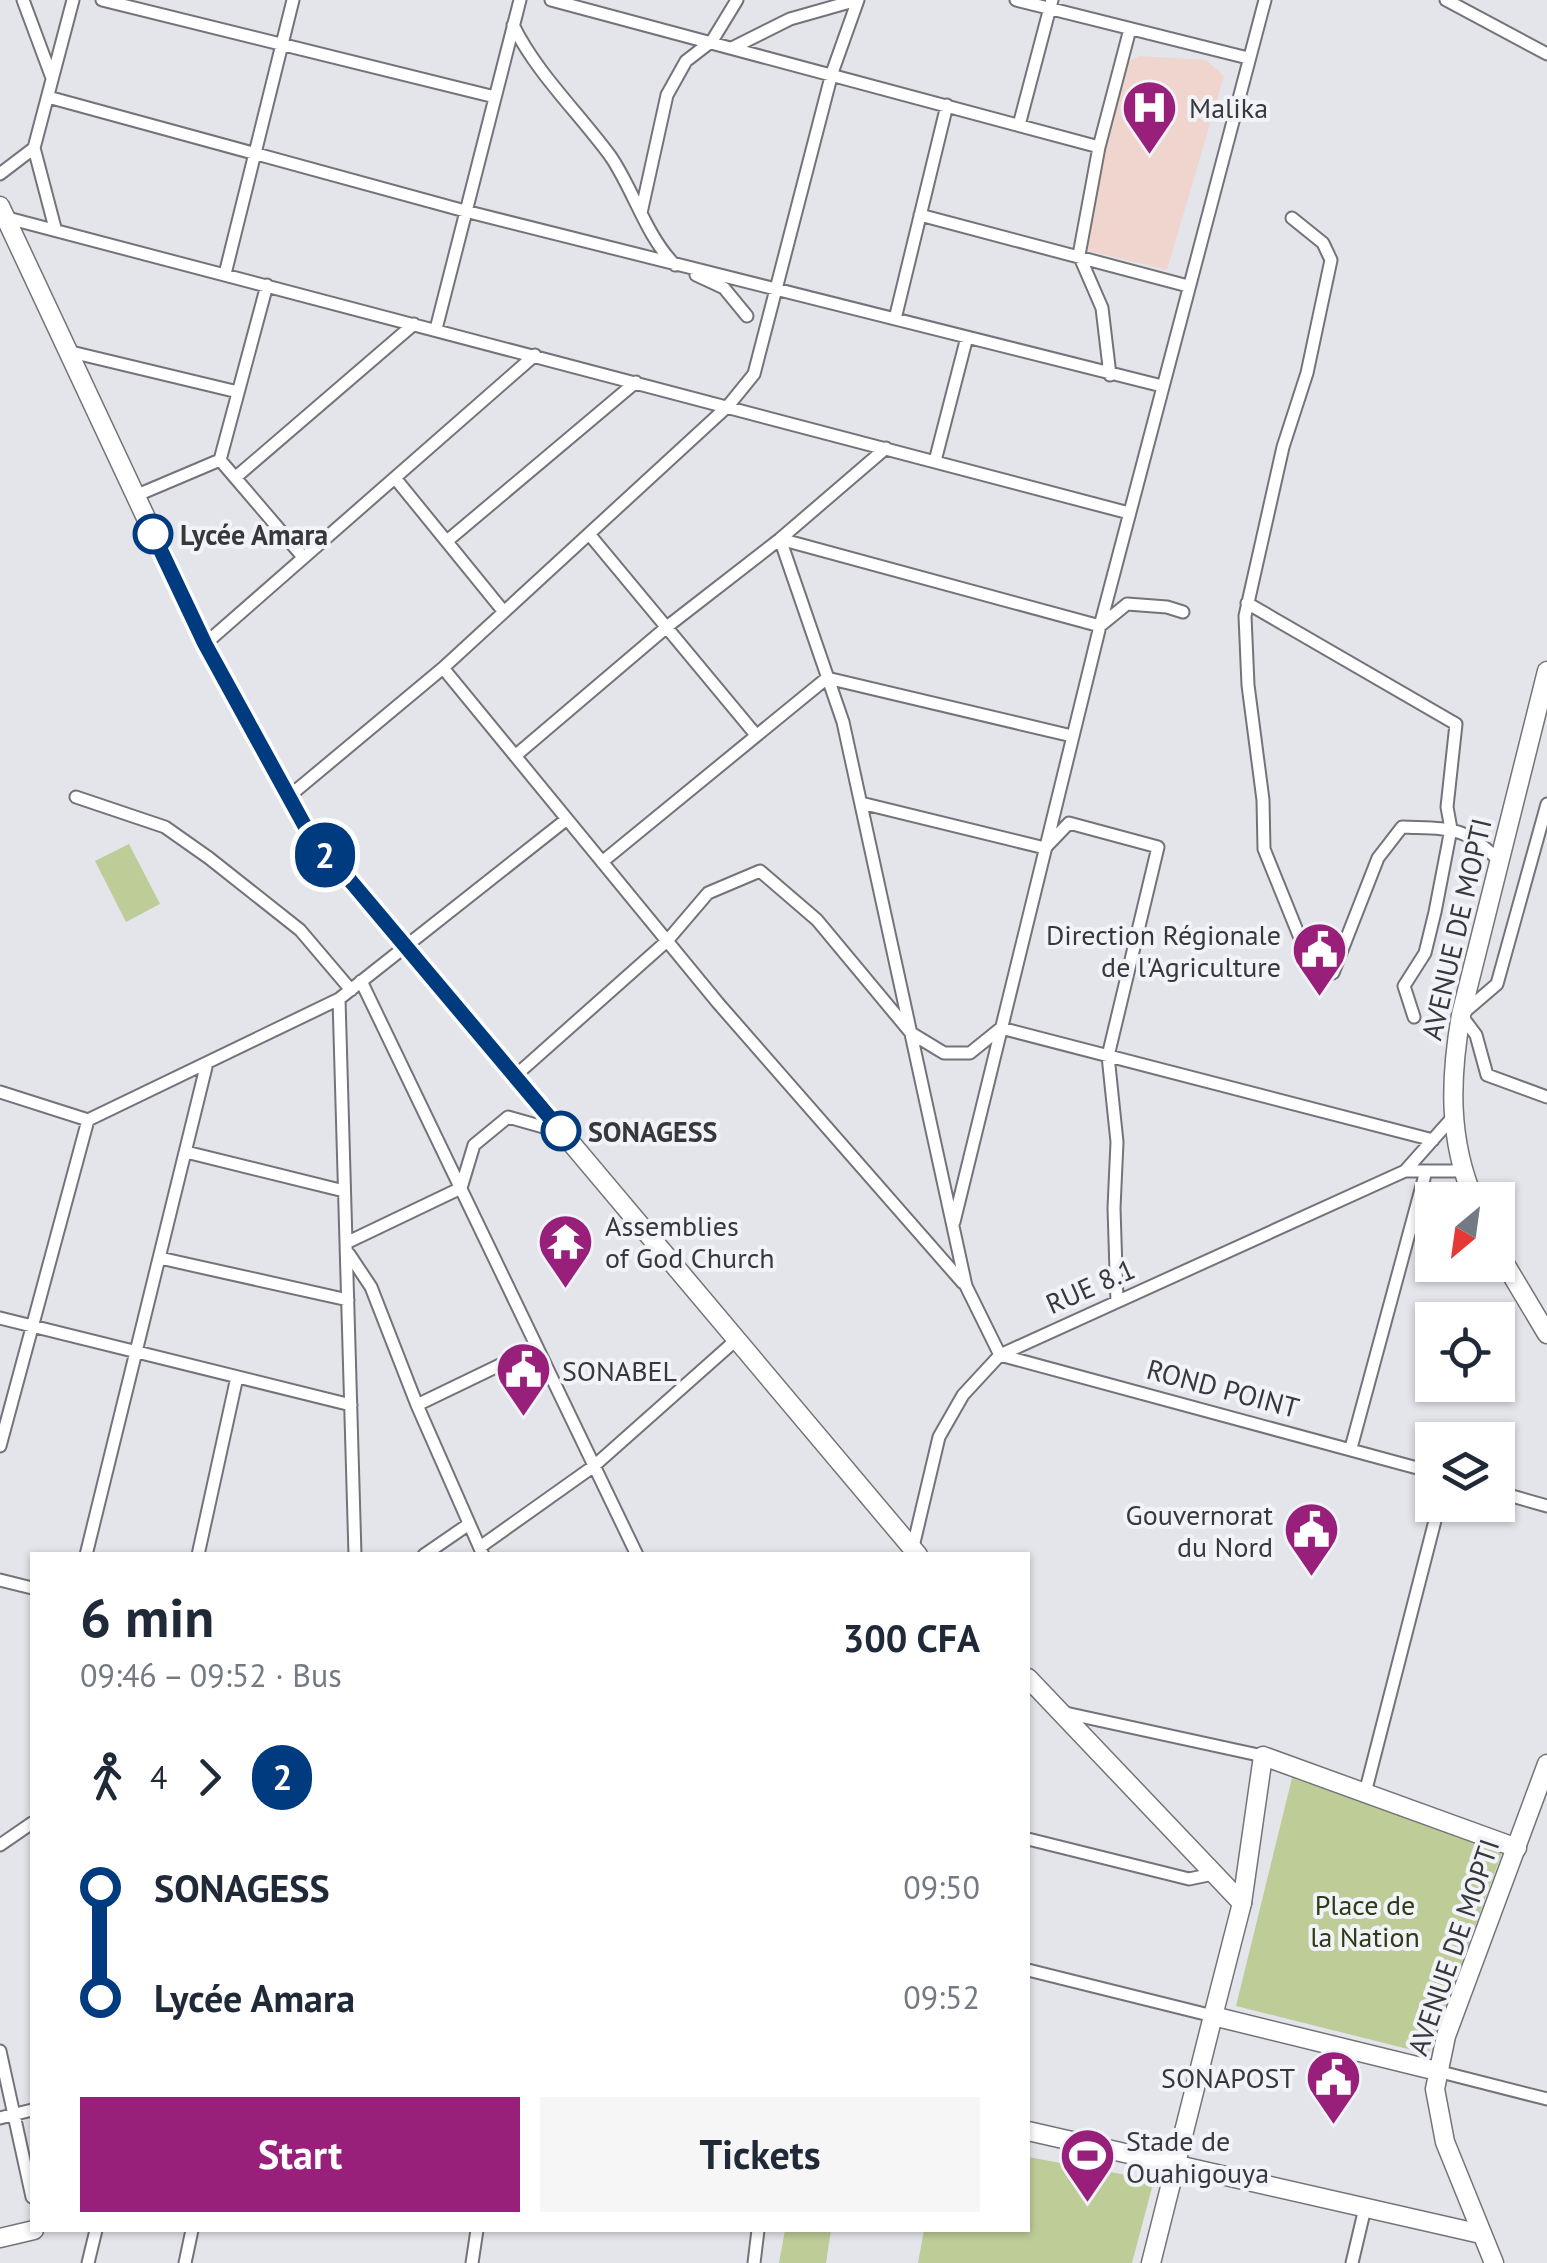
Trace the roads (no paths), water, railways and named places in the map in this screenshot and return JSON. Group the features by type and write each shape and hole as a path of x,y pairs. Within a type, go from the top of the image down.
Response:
{"main road":[{"path":"2,214 205,644 287,798 326,856 913,1552"},
{"name":"AVENUE DE MOPTI","path":"1467,1182 1453,1117 1452,1071 1461,1014 1547,671"},
{"path":"1515,1280 1547,1334"},
{"path":"1030,1680 1242,1903"},
{"path":"1151,2263 1242,1903 1263,1756 1517,1848"},
{"name":"AVENUE DE MOPTI","path":"1494,2263 1445,2142 1436,2107 1437,2071 1446,2036 1547,1764"},
{"path":"1212,2016 1437,2071"},
{"path":"1030,2131 1481,2234"},
{"path":"0,2238 30,2231"}],"street":[{"path":"23,0 52,78"},
{"path":"55,228 34,148 73,0"},
{"path":"102,0 495,97"},
{"path":"225,274 293,0"},
{"path":"436,330 520,0"},
{"path":"551,0 1099,146"},
{"path":"641,213 662,105 686,61 712,41 737,0"},
{"path":"734,47 790,20 858,0"},
{"path":"287,798 443,668 728,406 754,374 832,74 858,0"},
{"path":"1016,0 1051,4 1130,29 1248,58"},
{"path":"953,1226 1072,736 1265,0"},
{"path":"1446,0 1547,54"},
{"path":"1019,125 1051,4"},
{"path":"514,25 525,49 613,160 672,263 724,288 747,316"},
{"path":"1110,375 1102,308 1079,256 1099,146 1130,29"},
{"path":"48,96 465,211 1162,386"},
{"path":"895,319 946,105"},
{"path":"0,174 34,148"},
{"path":"2,214 1129,513"},
{"path":"920,215 1188,286"},
{"path":"1292,218 1323,243 1330,260 1307,373 1283,446 1245,616 1248,684 1263,800 1264,850 1300,938 1340,954"},
{"path":"220,460 267,285"},
{"path":"236,477 414,324"},
{"path":"935,460 967,337"},
{"path":"67,351 238,392"},
{"path":"205,644 535,355"},
{"path":"447,541 636,382"},
{"path":"516,756 886,448"},
{"path":"220,460 304,557"},
{"path":"135,496 220,460"},
{"path":"396,478 504,612"},
{"path":"588,534 756,735"},
{"path":"780,539 1100,626"},
{"path":"780,539 843,722 966,1286 1000,1355"},
{"path":"1248,602 1456,724 1448,808 1451,830 1426,952 1404,986 1414,1017"},
{"path":"1100,626 1127,604 1184,612"},
{"path":"443,668 667,941 966,1286"},
{"path":"602,862 827,678"},
{"path":"827,678 1072,736"},
{"path":"76,797 166,827 300,930 356,986 460,1188 636,1552"},
{"path":"860,803 1045,848"},
{"path":"1547,804 1497,984 1461,1014 1476,1035 1488,1076 1547,1097"},
{"path":"0,1092 88,1120 207,1063 339,999 567,819"},
{"path":"1045,848 1069,823 1158,847 1108,1056 1117,1142 1117,1302"},
{"path":"1332,973 1378,858 1402,827 1451,830 1478,840 1499,861"},
{"path":"514,1076 667,941 708,893 760,871 817,920 910,1033 944,1054 970,1053 1001,1028"},
{"path":"339,999 355,1552"},
{"path":"1001,1028 1432,1140"},
{"path":"87,1552 207,1063"},
{"path":"347,1248 460,1188 474,1146 508,1117 561,1132"},
{"name":"RUE 8.1","path":"1405,1171 1453,1117"},
{"path":"0,1446 88,1120"},
{"path":"186,1152 344,1191"},
{"name":"RUE 8.1","path":"914,1552 939,1436 963,1395 1000,1355 1405,1171 1462,1171"},
{"path":"1351,1448 1426,1171"},
{"path":"347,1248 371,1287 417,1405 482,1551 594,1466 736,1340"},
{"path":"160,1258 348,1300"},
{"path":"0,1318 351,1406"},
{"path":"417,1405 537,1347"},
{"name":"ROND POINT","path":"1000,1355 1415,1467"},
{"path":"199,1552 237,1377"},
{"path":"1515,1497 1547,1506"},
{"path":"1366,1793 1436,1522"},
{"path":"428,1552 470,1524"},
{"path":"0,1580 30,1588"},
{"path":"1057,1711 1263,1756"},
{"path":"0,1845 30,1824"},
{"path":"1030,1840 1189,1880 1212,1874"},
{"path":"1030,1970 1212,2016"},
{"path":"0,2051 30,2188"},
{"path":"1437,2071 1547,2098"},
{"path":"0,2118 30,2111"},
{"path":"1352,2263 1365,2208"},
{"path":"88,2263 96,2232"},
{"path":"184,2263 192,2232"},
{"path":"472,2263 477,2232"},
{"path":"754,2263 758,2232"}],"place":[{"name":"Malika","path":"1150,156"},
{"name":"Lycée Amara","path":"153,534"},
{"name":"Direction Régionale de l'Agriculture","path":"1320,999"},
{"name":"SONAGESS","path":"561,1131"},
{"name":"Assemblies of God Church","path":"566,1290"},
{"name":"SONABEL","path":"523,1419"},
{"name":"Gouvernorat du Nord","path":"1312,1579"},
{"name":"SONAPOST","path":"1334,2126"},
{"name":"Stade de Ouahigouya","path":"1087,2205"}],"park label":[{"name":"Place de la Nation","path":"1365,1920"}]}
